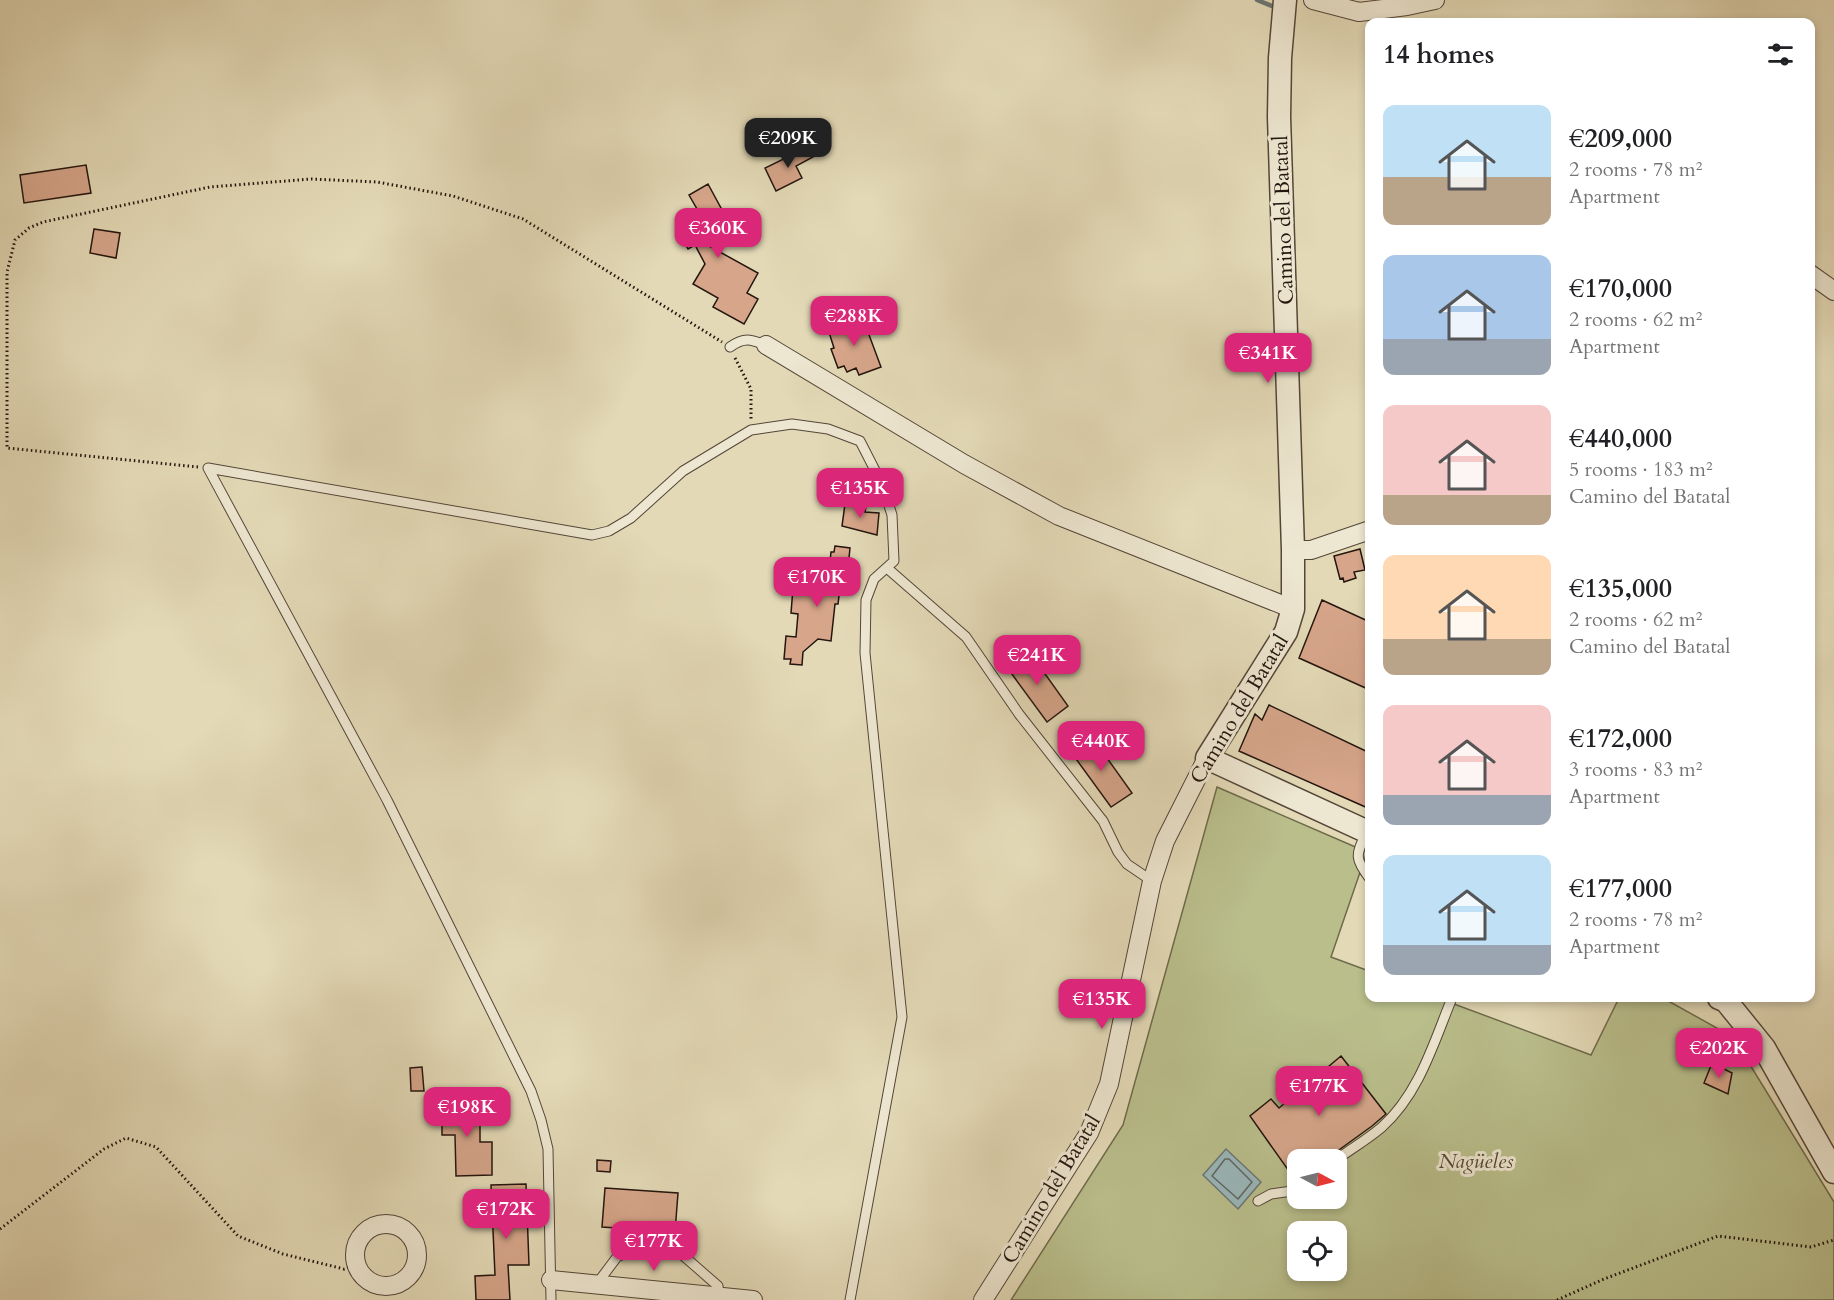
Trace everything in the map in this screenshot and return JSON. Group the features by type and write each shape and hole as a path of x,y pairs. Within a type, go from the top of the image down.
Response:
{"street":[{"name":"Camino del Batatal","path":"983,1300 1089,1133 1110,1084 1152,881 1165,841 1207,758 1286,632 1293,609 1280,117 1280,58 1285,0"},
{"path":"1313,0 1364,17 1436,0"},
{"path":"1815,278 1834,291"},
{"path":"766,345 964,464 1059,516 1293,609"},
{"path":"1293,550 1311,550 1365,532"},
{"path":"1207,758 1365,831"},
{"path":"1727,1002 1764,1048 1834,1172"},
{"path":"381,1224 404,1229 416,1246 416,1263 411,1273 390,1293 380,1285 369,1281 357,1264 355,1255 362,1235 370,1228 381,1224"},
{"path":"551,1280 753,1300"}],"lane":[{"path":"730,347 748,338 766,345"},
{"path":"208,468 592,535 609,531 631,518 683,471 751,430 792,424 828,429 860,441 882,484 892,515 894,561 874,579 866,600 865,653 902,1017 850,1300"},
{"path":"208,468 387,800 531,1090 548,1149 551,1300"},
{"path":"887,567 966,637 1019,714 1103,821 1118,852 1127,864 1152,881"},
{"path":"1365,838 1357,854 1358,861 1365,872"},
{"path":"1347,1152 1381,1128 1399,1109 1427,1061 1450,1002"},
{"path":"1258,1201 1271,1194 1287,1192"},
{"path":"596,1285 617,1257 626,1253 678,1251 718,1286 719,1297"}],"path":[{"path":"208,468 7,448 7,272 15,240 29,228 42,222 210,187 311,179 376,182 453,196 523,219 730,347 751,389 751,430"},
{"path":"0,1229 104,1149 126,1138 156,1147 238,1236 283,1254 344,1269 357,1264"},
{"path":"1557,1300 1718,1236 1811,1247 1834,1240"}],"green space":[{"name":"Nagüeles","path":"1217,787 1365,851 1365,858 1331,957 1365,970 1365,1002 1449,1002 1591,1055 1617,1002 1670,1002 1733,1037 1834,1202 1834,1300 1011,1300 1123,1125"}],"water":[{"path":"1226,1149 1261,1182 1238,1209 1203,1175"}],"building":[{"path":"808,147 813,157 796,166 802,178 776,191 765,168"},
{"path":"86,165 91,193 24,203 20,175"},
{"path":"708,184 728,221 720,225 727,236 709,246 758,273 747,293 758,299 744,324 713,307 718,298 693,284 705,264 695,245 688,249 680,235 690,230 683,217 697,209 689,195"},
{"path":"94,229 120,233 116,258 90,253"},
{"path":"862,316 881,367 859,375 856,368 847,372 844,366 838,368 831,349 834,348 828,329"},
{"path":"845,504 866,506 865,512 879,513 877,535 842,526"},
{"path":"835,546 850,548 846,588 840,588 838,604 835,604 831,641 818,639 803,652 802,665 790,664 791,659 784,659 786,636 796,637 798,614 791,613 793,588 817,590 818,586 823,586 824,579 828,580 831,552 834,552"},
{"path":"1360,549 1365,570 1354,572 1356,578 1344,582 1343,578 1340,579 1334,556"},
{"path":"1322,600 1365,620 1365,688 1299,658"},
{"path":"1028,650 1068,706 1047,722 1006,666"},
{"path":"1269,705 1365,751 1365,807 1239,751 1255,714 1262,720"},
{"path":"1092,737 1132,793 1111,807 1071,752"},
{"path":"1341,1056 1386,1114 1340,1149 1287,1149 1287,1168 1250,1116 1271,1099 1279,1108"},
{"path":"1712,1063 1732,1073 1728,1094 1704,1083"},
{"path":"422,1067 424,1091 411,1091 410,1068"},
{"path":"480,1100 480,1142 492,1142 492,1175 456,1176 455,1135 442,1135 442,1101"},
{"path":"597,1160 611,1161 610,1172 597,1171"},
{"path":"526,1184 529,1265 508,1265 510,1300 476,1300 475,1276 495,1275 491,1185"},
{"path":"605,1188 678,1193 675,1232 602,1227"}],"waterway":[{"path":"1257,0 1277,8"}]}
